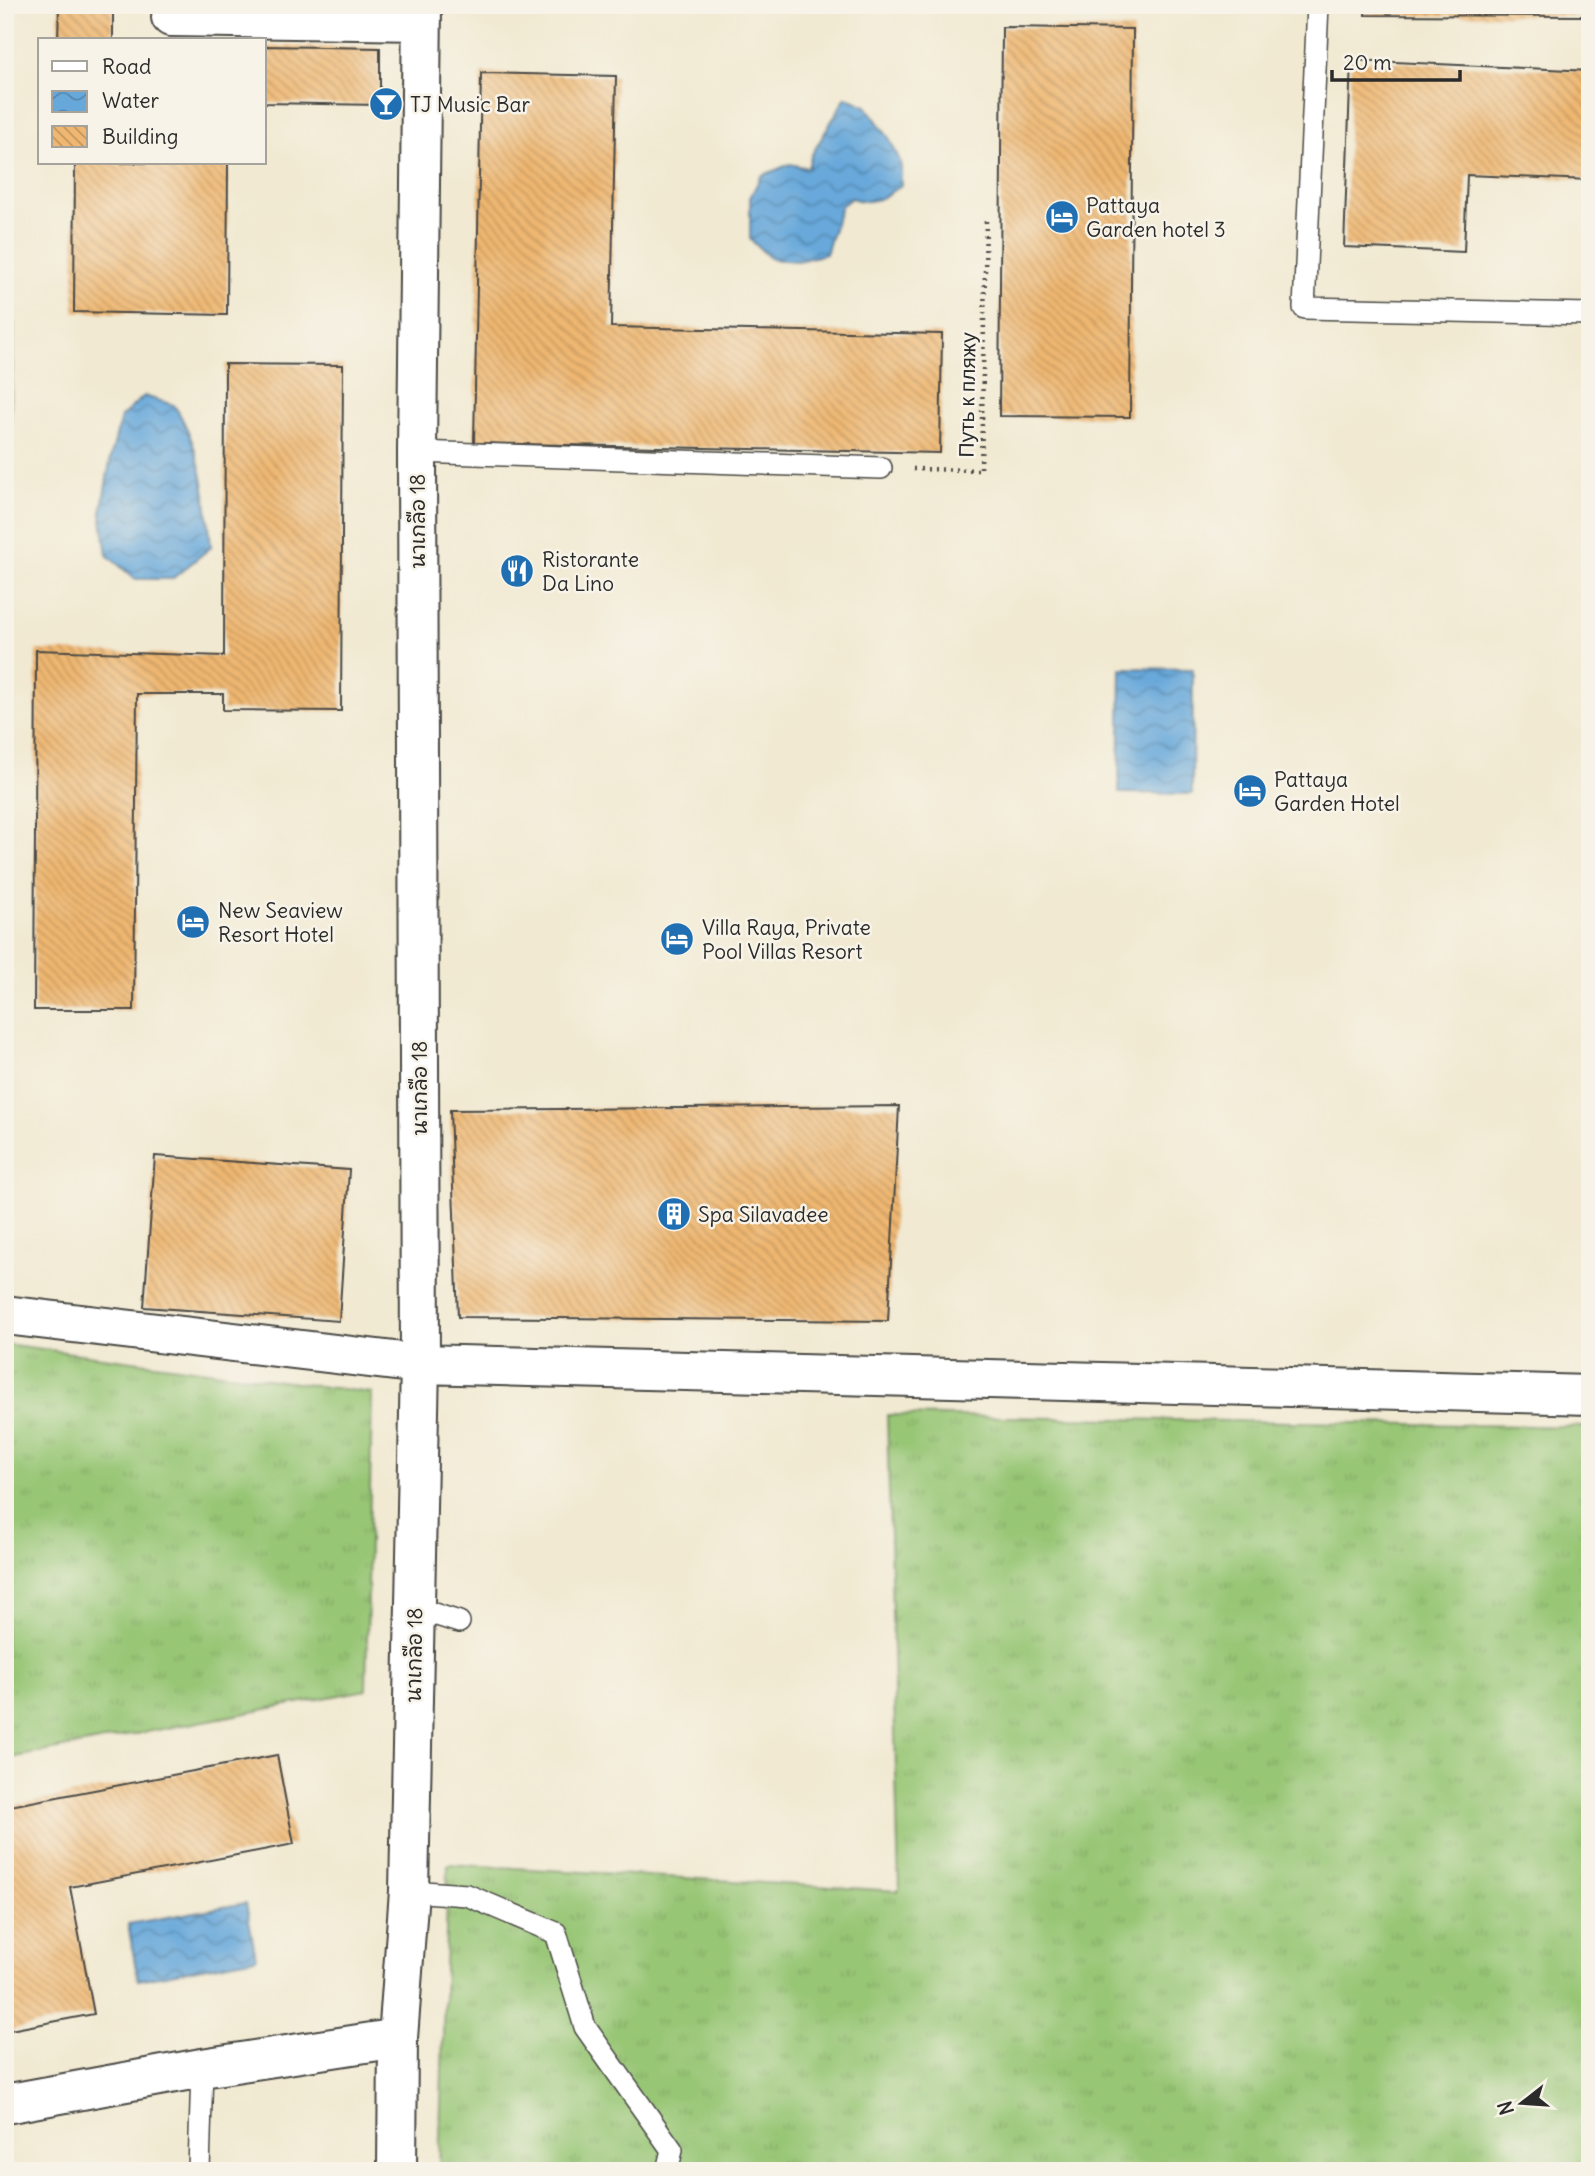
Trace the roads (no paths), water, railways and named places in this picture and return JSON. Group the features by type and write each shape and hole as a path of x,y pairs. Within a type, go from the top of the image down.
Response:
{"street":[{"path":"171,17 422,13"},
{"name":"นาเกลือ 18","path":"397,2171 398,2038 409,1891 420,1364 417,452 422,13"},
{"path":"5,1315 420,1364 1590,1395"},
{"path":"5,2104 202,2068 398,2038"}],"lane":[{"path":"1318,5 1304,308 1590,314"},
{"path":"417,452 881,468"},
{"path":"415,1608 459,1622"},
{"path":"409,1891 467,1895 556,1933 585,2027 671,2150 667,2171"},
{"path":"199,2171 202,2068"}],"water":[{"path":"846,97 866,106 889,138 901,163 901,185 878,199 865,201 851,198 841,206 826,254 798,261 771,259 750,239 750,198 761,176 790,164 808,168 811,156"},
{"path":"144,396 174,405 191,438 205,491 211,547 172,579 135,579 107,555 101,513 111,456 121,417"},
{"path":"1121,668 1193,669 1192,794 1119,793"},
{"path":"246,1903 256,1958 138,1980 128,1924"}],"place":[{"name":"TJ Music Bar","path":"386,104"},
{"name":"Pattaya Garden hotel 3","path":"1062,217"},
{"name":"Ristorante Da Lino","path":"517,571"},
{"name":"Pattaya Garden Hotel","path":"1250,791"},
{"name":"New Seaview Resort Hotel","path":"193,922"},
{"name":"Villa Raya, Private Pool Villas Resort","path":"677,939"},
{"name":"Spa Silavadee","path":"674,1214"}]}
